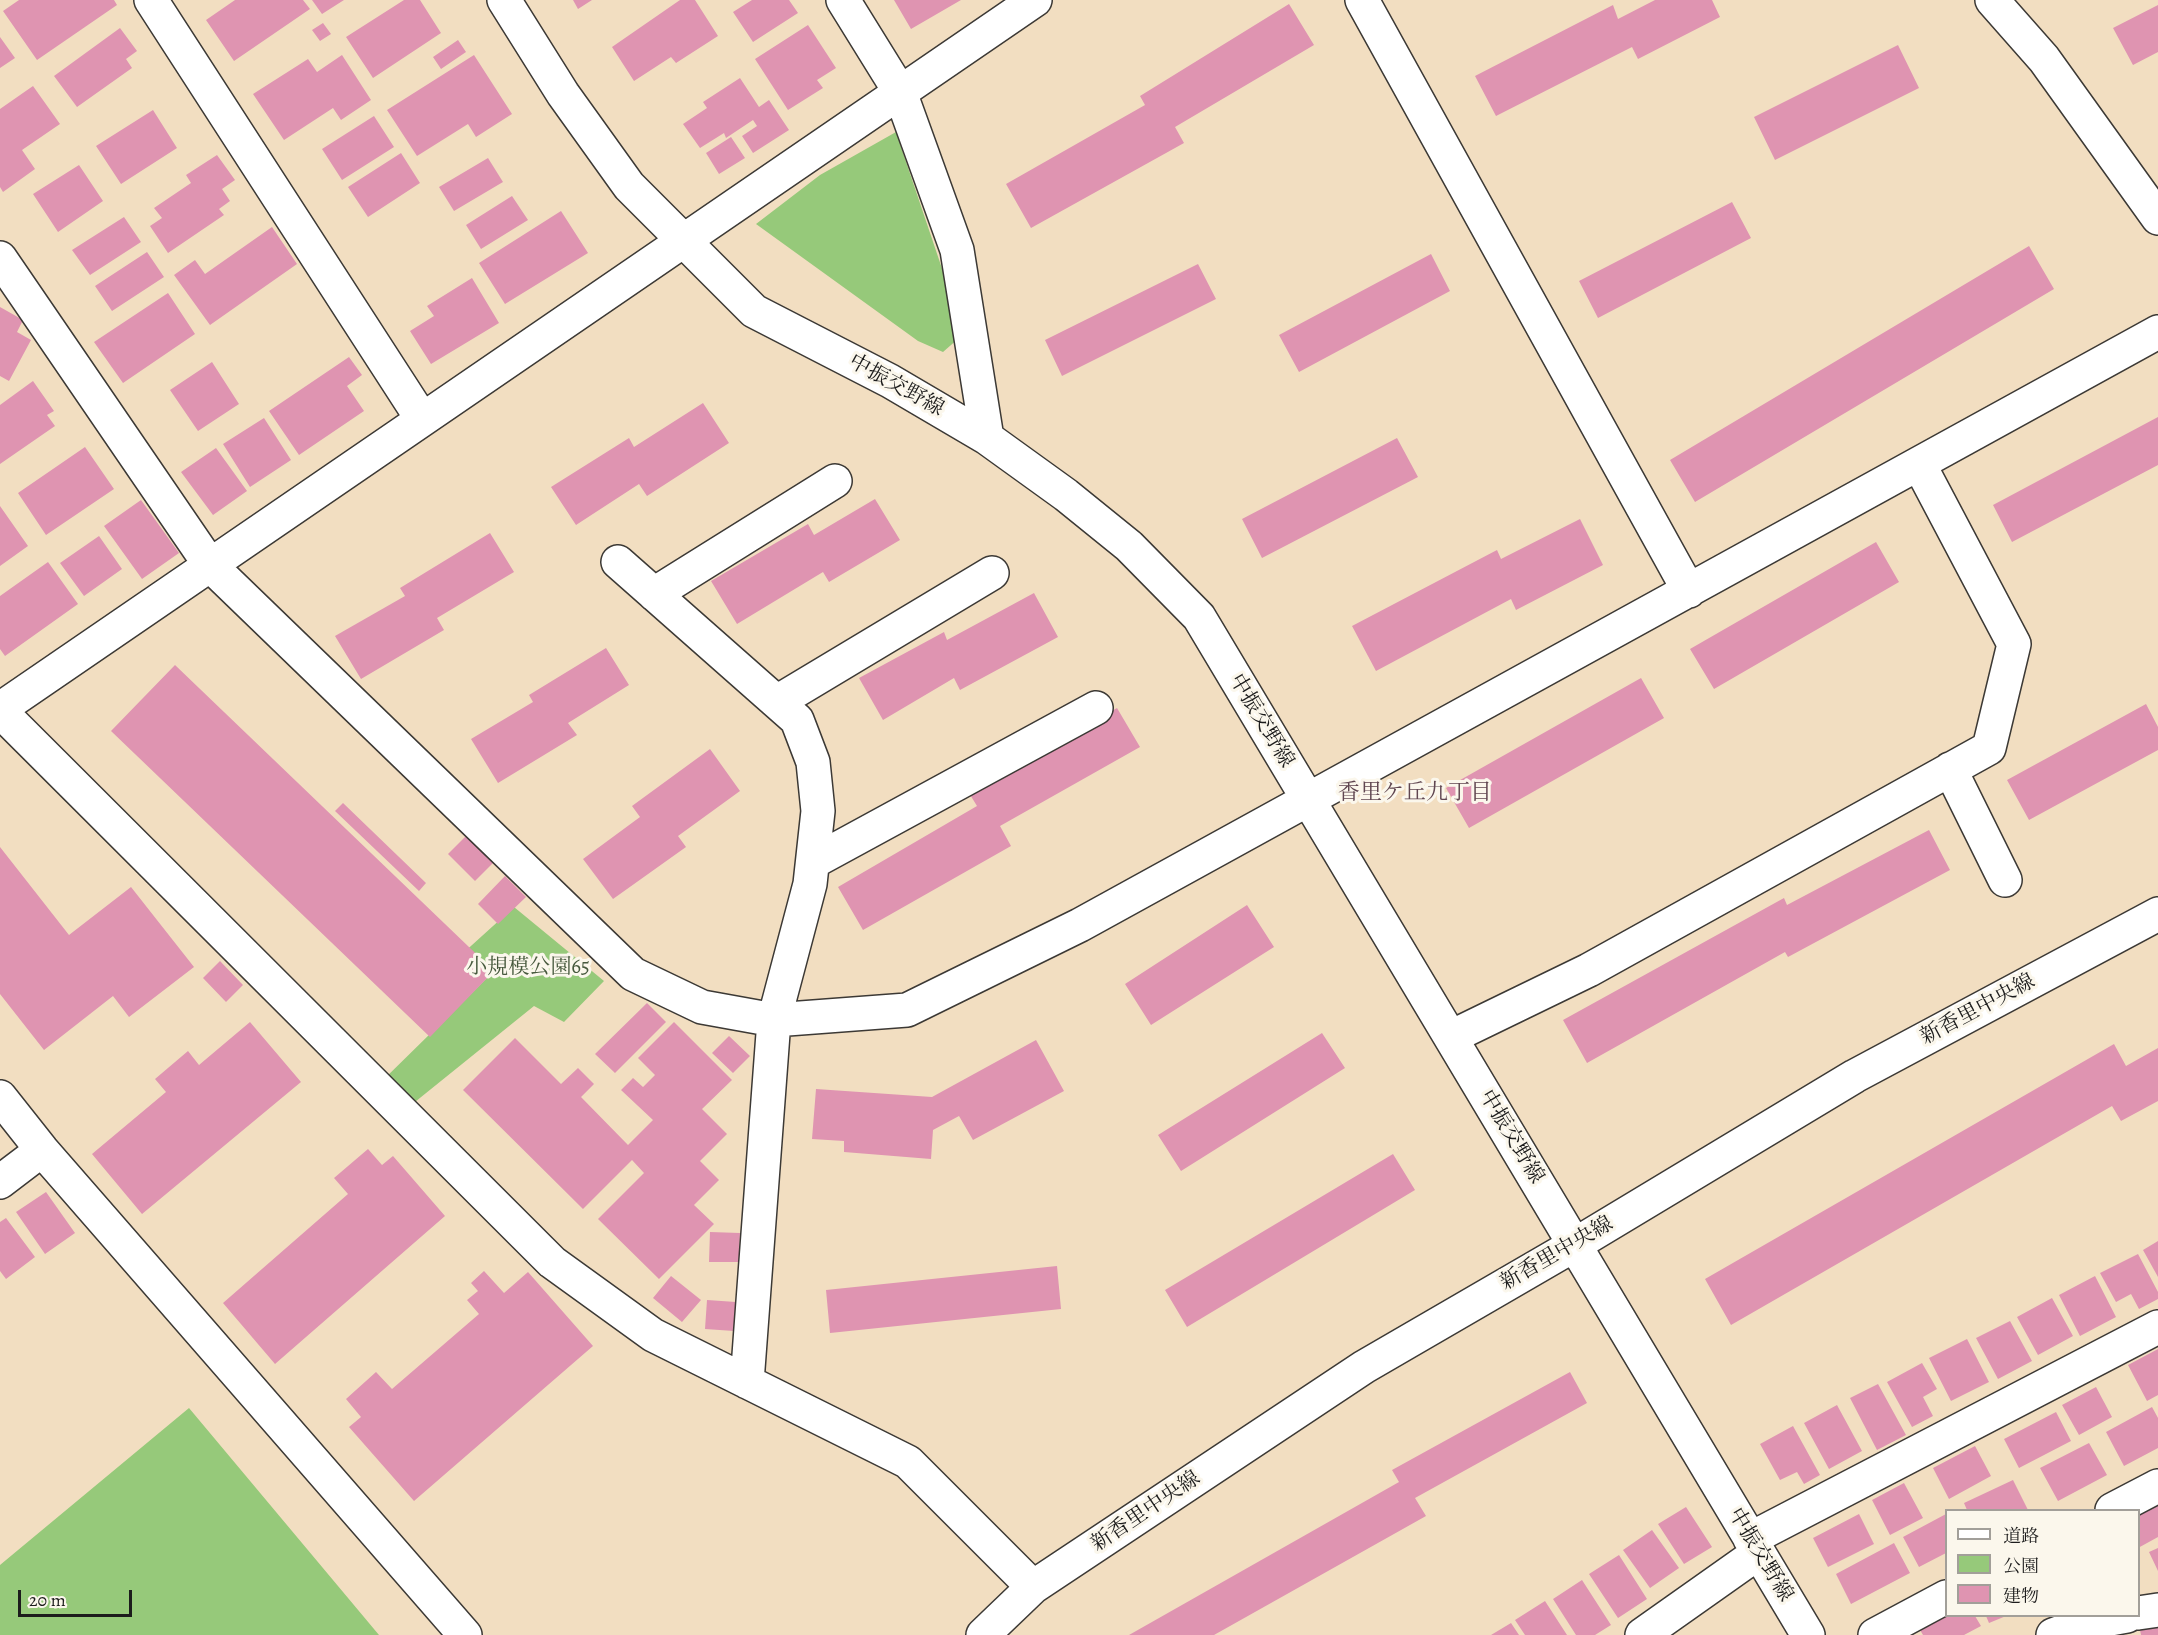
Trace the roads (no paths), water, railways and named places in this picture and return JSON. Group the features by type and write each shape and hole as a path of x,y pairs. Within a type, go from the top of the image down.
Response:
{"street":[{"path":"151,0 422,419"},
{"name":"中振交野線","path":"504,0 562,94 629,186 754,311 890,381 987,438 1066,495 1129,546 1199,617 1808,1635"},
{"path":"843,0 900,92 957,250 987,438"},
{"path":"1033,1587 908,1462 653,1335 552,1262 0,710 1035,0"},
{"path":"1362,0 1689,591"},
{"path":"1992,0 2044,59 2158,218"},
{"path":"0,258 210,565 633,974 702,1007 774,1020 907,1010 1080,925 1309,802 2158,333"},
{"path":"1451,1037 1588,970 1989,748 2014,644 1919,464"},
{"path":"654,594 835,481"},
{"path":"618,562 797,720 813,762 818,811 810,884 774,1020 747,1382"},
{"path":"777,702 992,573"},
{"path":"813,862 1096,708"},
{"path":"1950,770 2005,880"},
{"name":"新香里中央線","path":"983,1635 1033,1587 1364,1367 1855,1076 2158,914"},
{"path":"0,1097 42,1150 465,1635"},
{"path":"0,1182 42,1150"},
{"path":"1642,1635 1754,1546 2158,1327"},
{"path":"2114,1509 2158,1486"},
{"path":"1875,1635 1945,1598"},
{"path":"2140,1613 2158,1610"},
{"path":"2053,1635 2083,1624 2122,1617"}],"district":[{"name":"香里ケ丘九丁目","path":"1415,794"}],"park label":[{"name":"小規模公園65","path":"528,968"}]}
